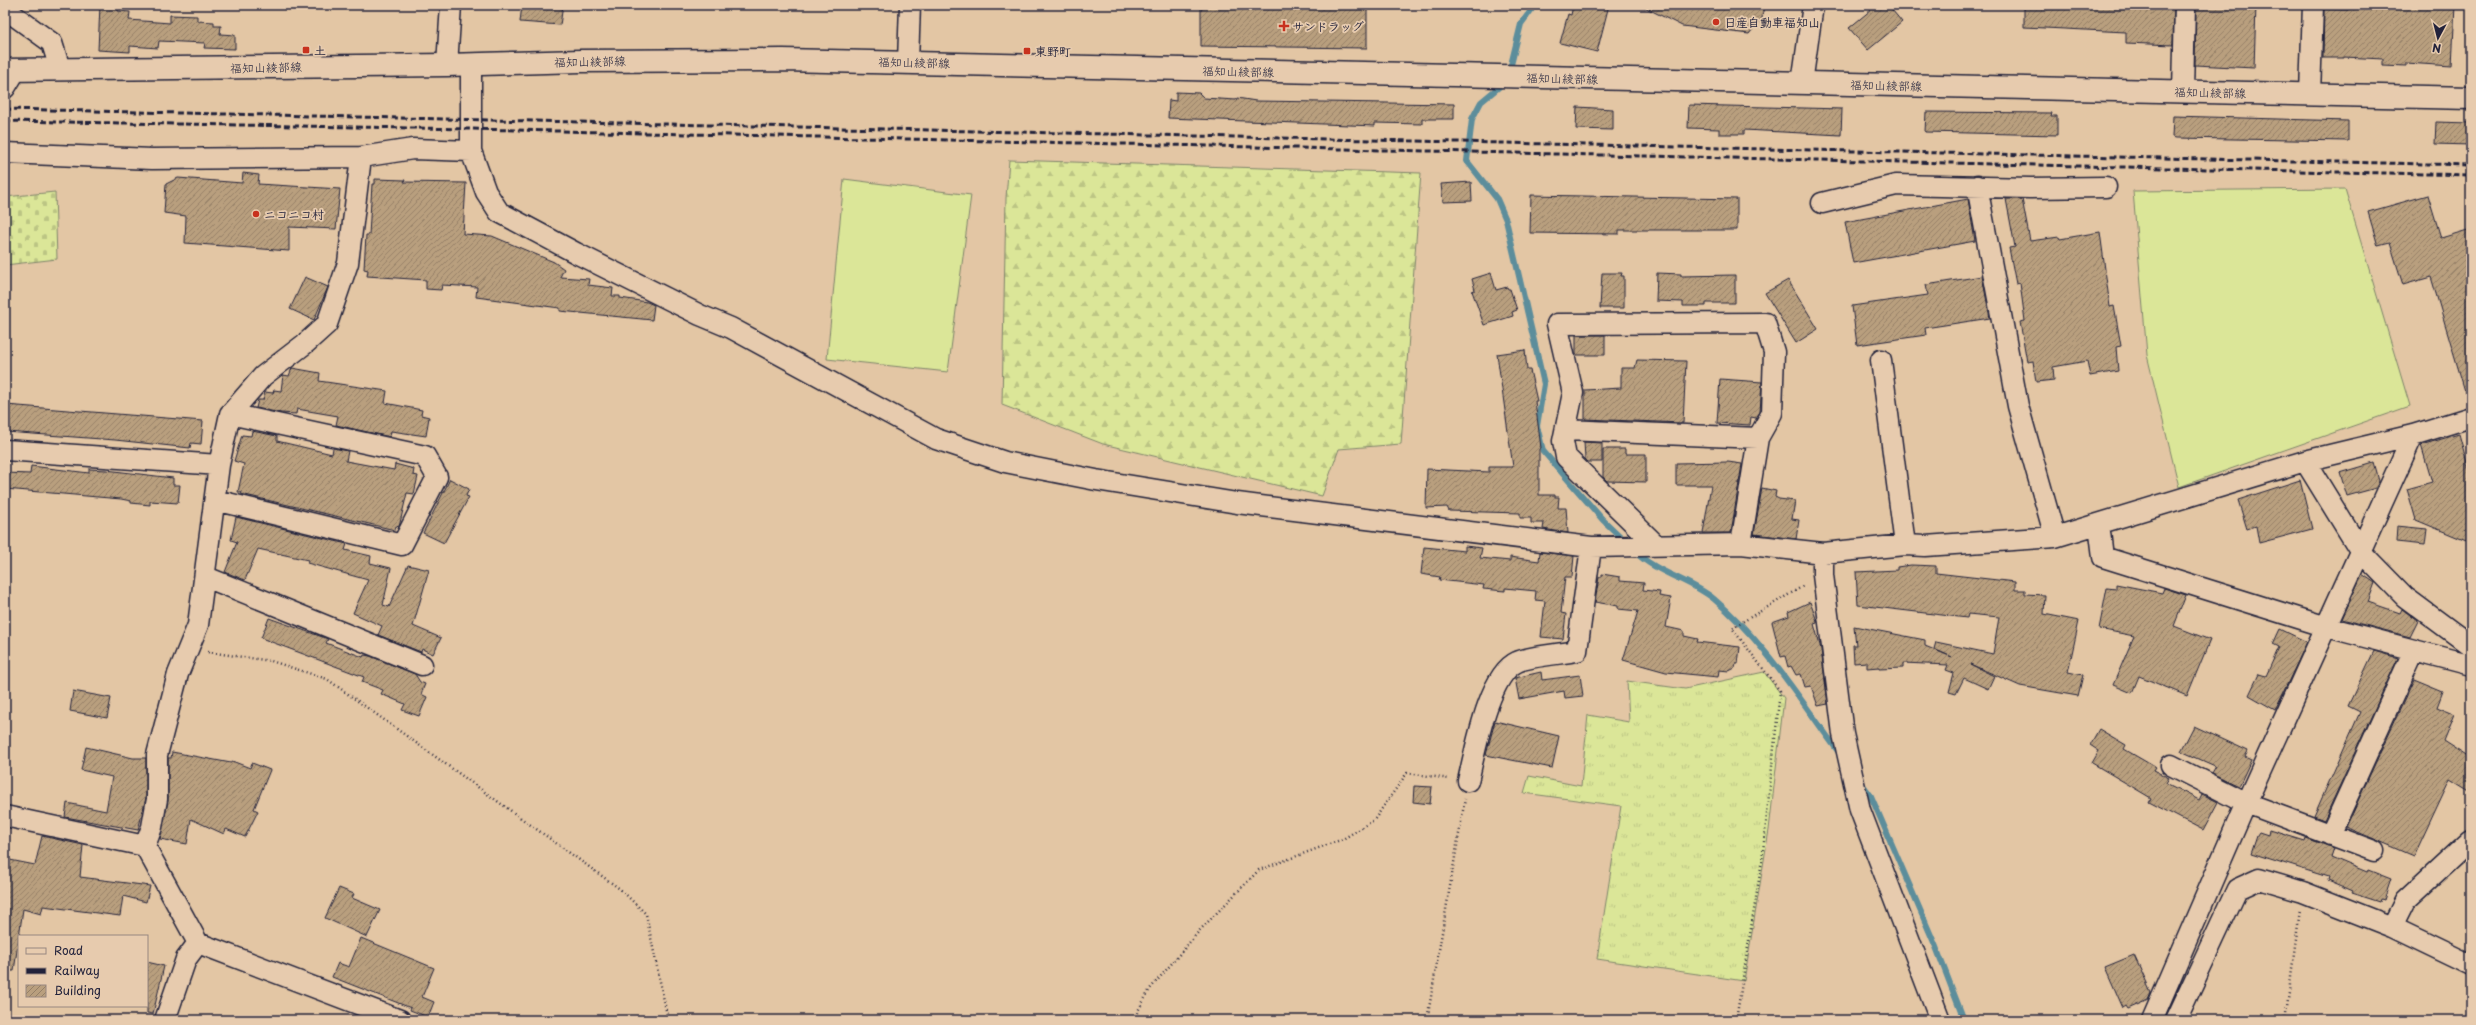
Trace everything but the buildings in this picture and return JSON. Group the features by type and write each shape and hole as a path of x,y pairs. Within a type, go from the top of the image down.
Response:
{"main road":[{"name":"福知山綾部線","path":"9,76 60,69 447,65 588,61 908,62 2471,98"}],"street":[{"path":"447,65 450,5"},
{"path":"908,62 910,5"},
{"path":"1802,83 1813,5"},
{"path":"2183,91 2185,5"},
{"path":"2310,94 2313,5"},
{"path":"5,9 52,43 60,69"},
{"path":"471,64 471,151 486,192 499,212 590,260 700,315 731,328 936,439 1006,462 1127,485 1237,503 1598,546 1741,544 1822,553 1905,545 1925,546 2055,537 2305,461 2413,435 2471,417"},
{"path":"5,154 159,159 361,157 413,150 471,151"},
{"path":"361,157 348,264 326,324 306,343 263,376 230,414 220,465 206,577 198,625 186,651 157,755 157,799 152,827 145,846 198,943 400,1020"},
{"path":"1822,203 1896,185 2030,188 2106,187"},
{"path":"1977,186 2018,406 2055,537"},
{"path":"1650,545 1566,457 1563,441 1573,393 1557,324 1765,323 1774,352 1772,413 1758,438 1741,544"},
{"path":"1880,360 1905,545"},
{"path":"215,500 402,545 437,477 425,456 230,414"},
{"path":"1566,430 1758,438"},
{"path":"2152,1020 2246,803 2413,435"},
{"path":"5,450 220,465"},
{"path":"2305,461 2361,552 2405,597 2471,646"},
{"path":"2099,524 2103,558 2327,627 2471,666"},
{"path":"1468,781 1486,707 1500,679 1516,662 1577,651 1598,546"},
{"path":"1822,553 1823,575 1843,734 1860,810 1940,1020"},
{"path":"206,577 422,665"},
{"path":"2330,835 2414,650"},
{"path":"2171,765 2246,803 2374,851"},
{"path":"5,816 145,846"},
{"path":"2392,927 2405,901 2471,840"},
{"path":"2176,1020 2237,889 2259,879 2303,892 2392,927 2471,965"},
{"path":"165,1020 186,959 198,943"}],"path":[{"path":"1736,1020 1762,861 1780,691 1732,628 1823,575"},
{"path":"186,651 272,661 327,678 620,889 646,914 668,1020"},
{"path":"1133,1020 1150,990 1200,930 1259,870 1343,839 1368,824 1374,820 1407,773 1468,781 1427,1020"},
{"path":"2285,1020 2303,892"}],"green space":[{"path":"1009,160 1421,173 1401,444 1339,449 1322,496 1103,444 1002,405 1006,198"},
{"path":"844,179 971,195 948,372 827,359"},
{"path":"2345,189 2410,406 2179,487 2147,355 2133,191"},
{"path":"55,192 57,259 5,265 5,197"},
{"path":"1764,672 1784,698 1769,830 1744,981 1597,959 1621,806 1524,793 1529,776 1581,786 1588,715 1629,722 1627,681 1685,689"}],"waterway":[{"path":"1509,73 1521,24 1535,5"},
{"path":"1505,82 1481,102 1472,119 1467,161 1497,199 1506,220 1544,384 1537,426 1543,451 1603,520 1625,541"},
{"path":"1634,551 1653,566 1705,592 1732,616 1750,634 1782,673 1840,754"},
{"path":"1860,781 1871,796 1936,947 1964,1020"}],"railway":[{"path":"5,109 2471,165"},
{"path":"5,121 471,129 2471,175"}],"place":[{"name":"日産自動車福知山","path":"1716,22"},
{"name":"サンドラッグ","path":"1284,26"},
{"name":"土","path":"306,50"},
{"name":"東野町","path":"1027,51"},
{"name":"ニコニコ村","path":"256,214"}]}
